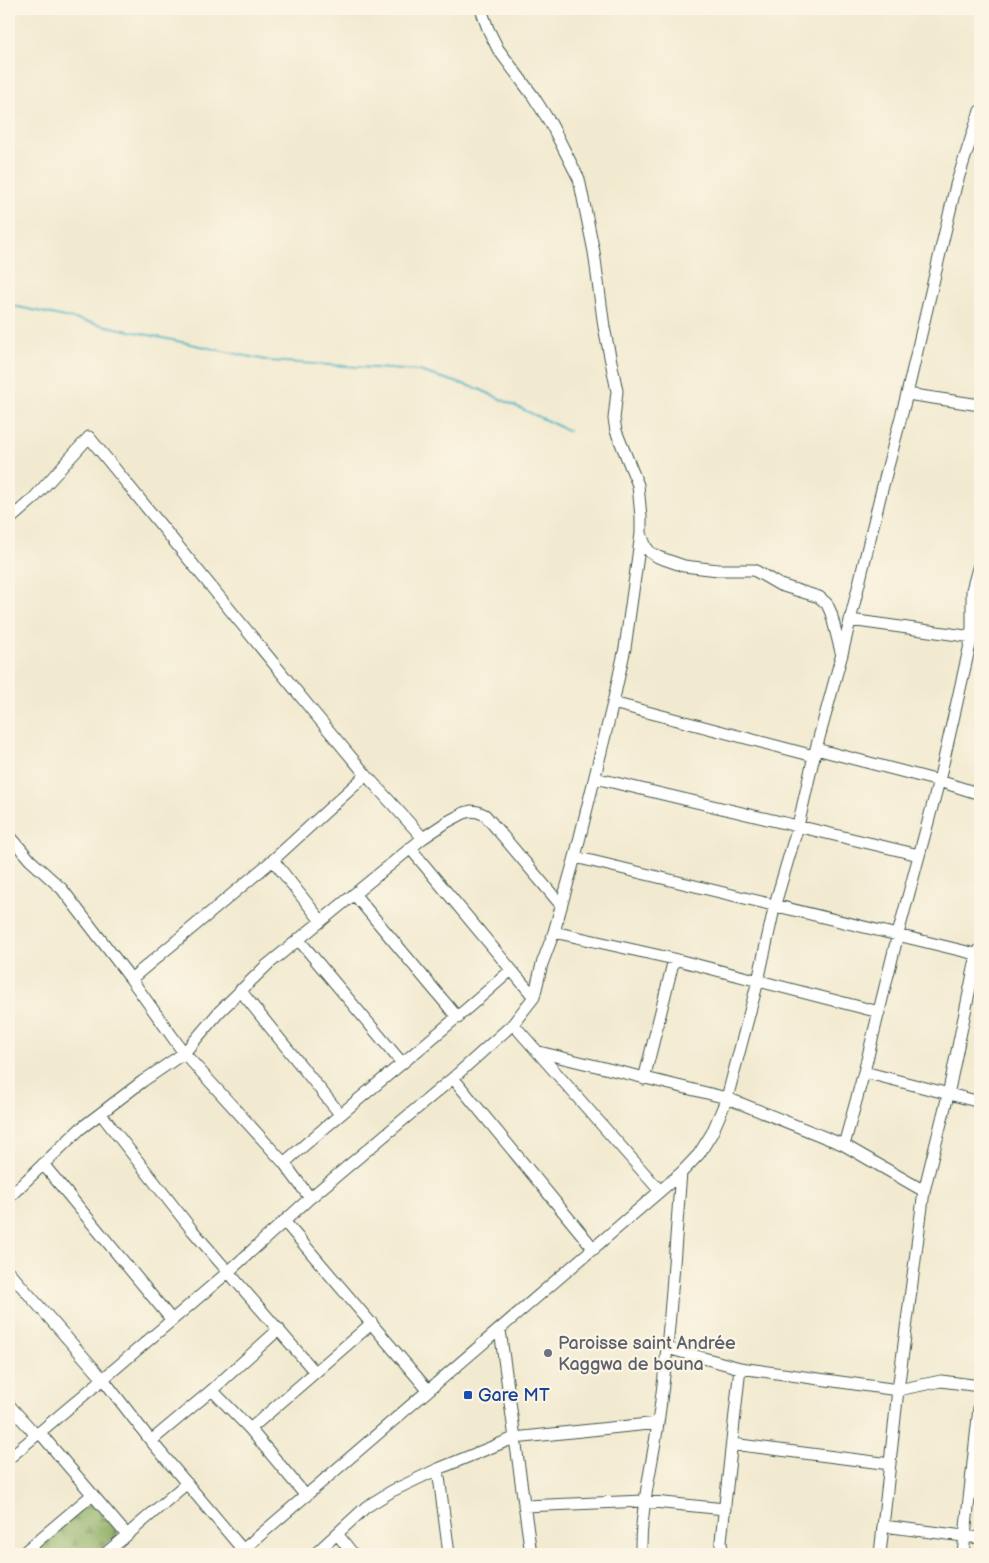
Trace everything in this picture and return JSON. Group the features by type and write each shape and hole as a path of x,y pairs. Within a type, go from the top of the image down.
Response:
{"street":[{"path":"9,1458 102,1380 310,1198 453,1078 513,1024 534,996 575,857 614,703 625,648 641,534 641,517 638,485 616,431 614,419 618,391 604,328 594,252 579,179 552,124 498,49 481,9"},
{"path":"9,1272 187,1483 240,1552 500,1330 681,1173 699,1154 712,1133 726,1098 758,981 775,904 798,826 907,394 956,185 980,111"},
{"path":"907,394 980,405"},
{"path":"9,520 33,500 89,437 366,775 423,838"},
{"path":"641,534 650,552 671,562 710,569 754,570 780,585 819,597 827,604 831,613 842,654"},
{"path":"844,1145 976,637 972,590 980,561"},
{"path":"850,620 976,637"},
{"path":"614,703 815,753 939,781 980,794"},
{"path":"130,979 273,860 366,775"},
{"path":"595,778 919,855"},
{"path":"9,1197 67,1140 143,1081 184,1053 240,990 298,940 410,848 456,816 471,811 485,815 561,905"},
{"path":"9,835 30,860 62,889 184,1053 284,1163 310,1198"},
{"path":"410,848 534,996"},
{"path":"575,857 979,953 948,1095 924,1191 898,1390 880,1554"},
{"path":"273,860 321,921"},
{"path":"354,894 458,1018"},
{"path":"554,932 674,959 879,1012"},
{"path":"298,940 402,1063"},
{"path":"644,1079 674,959"},
{"path":"284,1163 340,1114 458,1018 511,970"},
{"path":"240,990 340,1114"},
{"path":"513,1024 660,1191"},
{"path":"539,1052 726,1098 844,1145 924,1191"},
{"path":"864,1072 980,1102"},
{"path":"453,1078 594,1248"},
{"path":"100,1114 227,1272 315,1372"},
{"path":"43,1164 171,1319"},
{"path":"641,1554 644,1501 658,1423 667,1348 681,1173"},
{"path":"284,1221 428,1390"},
{"path":"250,1429 372,1323"},
{"path":"151,1441 212,1390 279,1329"},
{"path":"500,1330 531,1554"},
{"path":"667,1348 740,1368 898,1390 941,1381 980,1386"},
{"path":"722,1554 740,1368"},
{"path":"212,1390 250,1429 306,1496"},
{"path":"963,1554 980,1399"},
{"path":"9,1405 38,1434 127,1535"},
{"path":"315,1554 338,1535 366,1507 392,1491 438,1469 514,1438 658,1423"},
{"path":"732,1444 890,1464"},
{"path":"438,1469 449,1554"},
{"path":"105,1554 187,1483"},
{"path":"26,1553 92,1495"},
{"path":"524,1506 644,1501 725,1509"},
{"path":"883,1526 980,1538"},
{"path":"338,1535 353,1554"}],"green space":[{"path":"92,1501 118,1533 95,1554 37,1554 35,1549"}],"waterway":[{"path":"9,305 270,361 419,371 479,389 569,431"}],"place":[{"name":"Paroisse saint Andrée Kaggwa de bouna","path":"548,1353"},
{"name":"Gare MT","path":"468,1395"}]}
